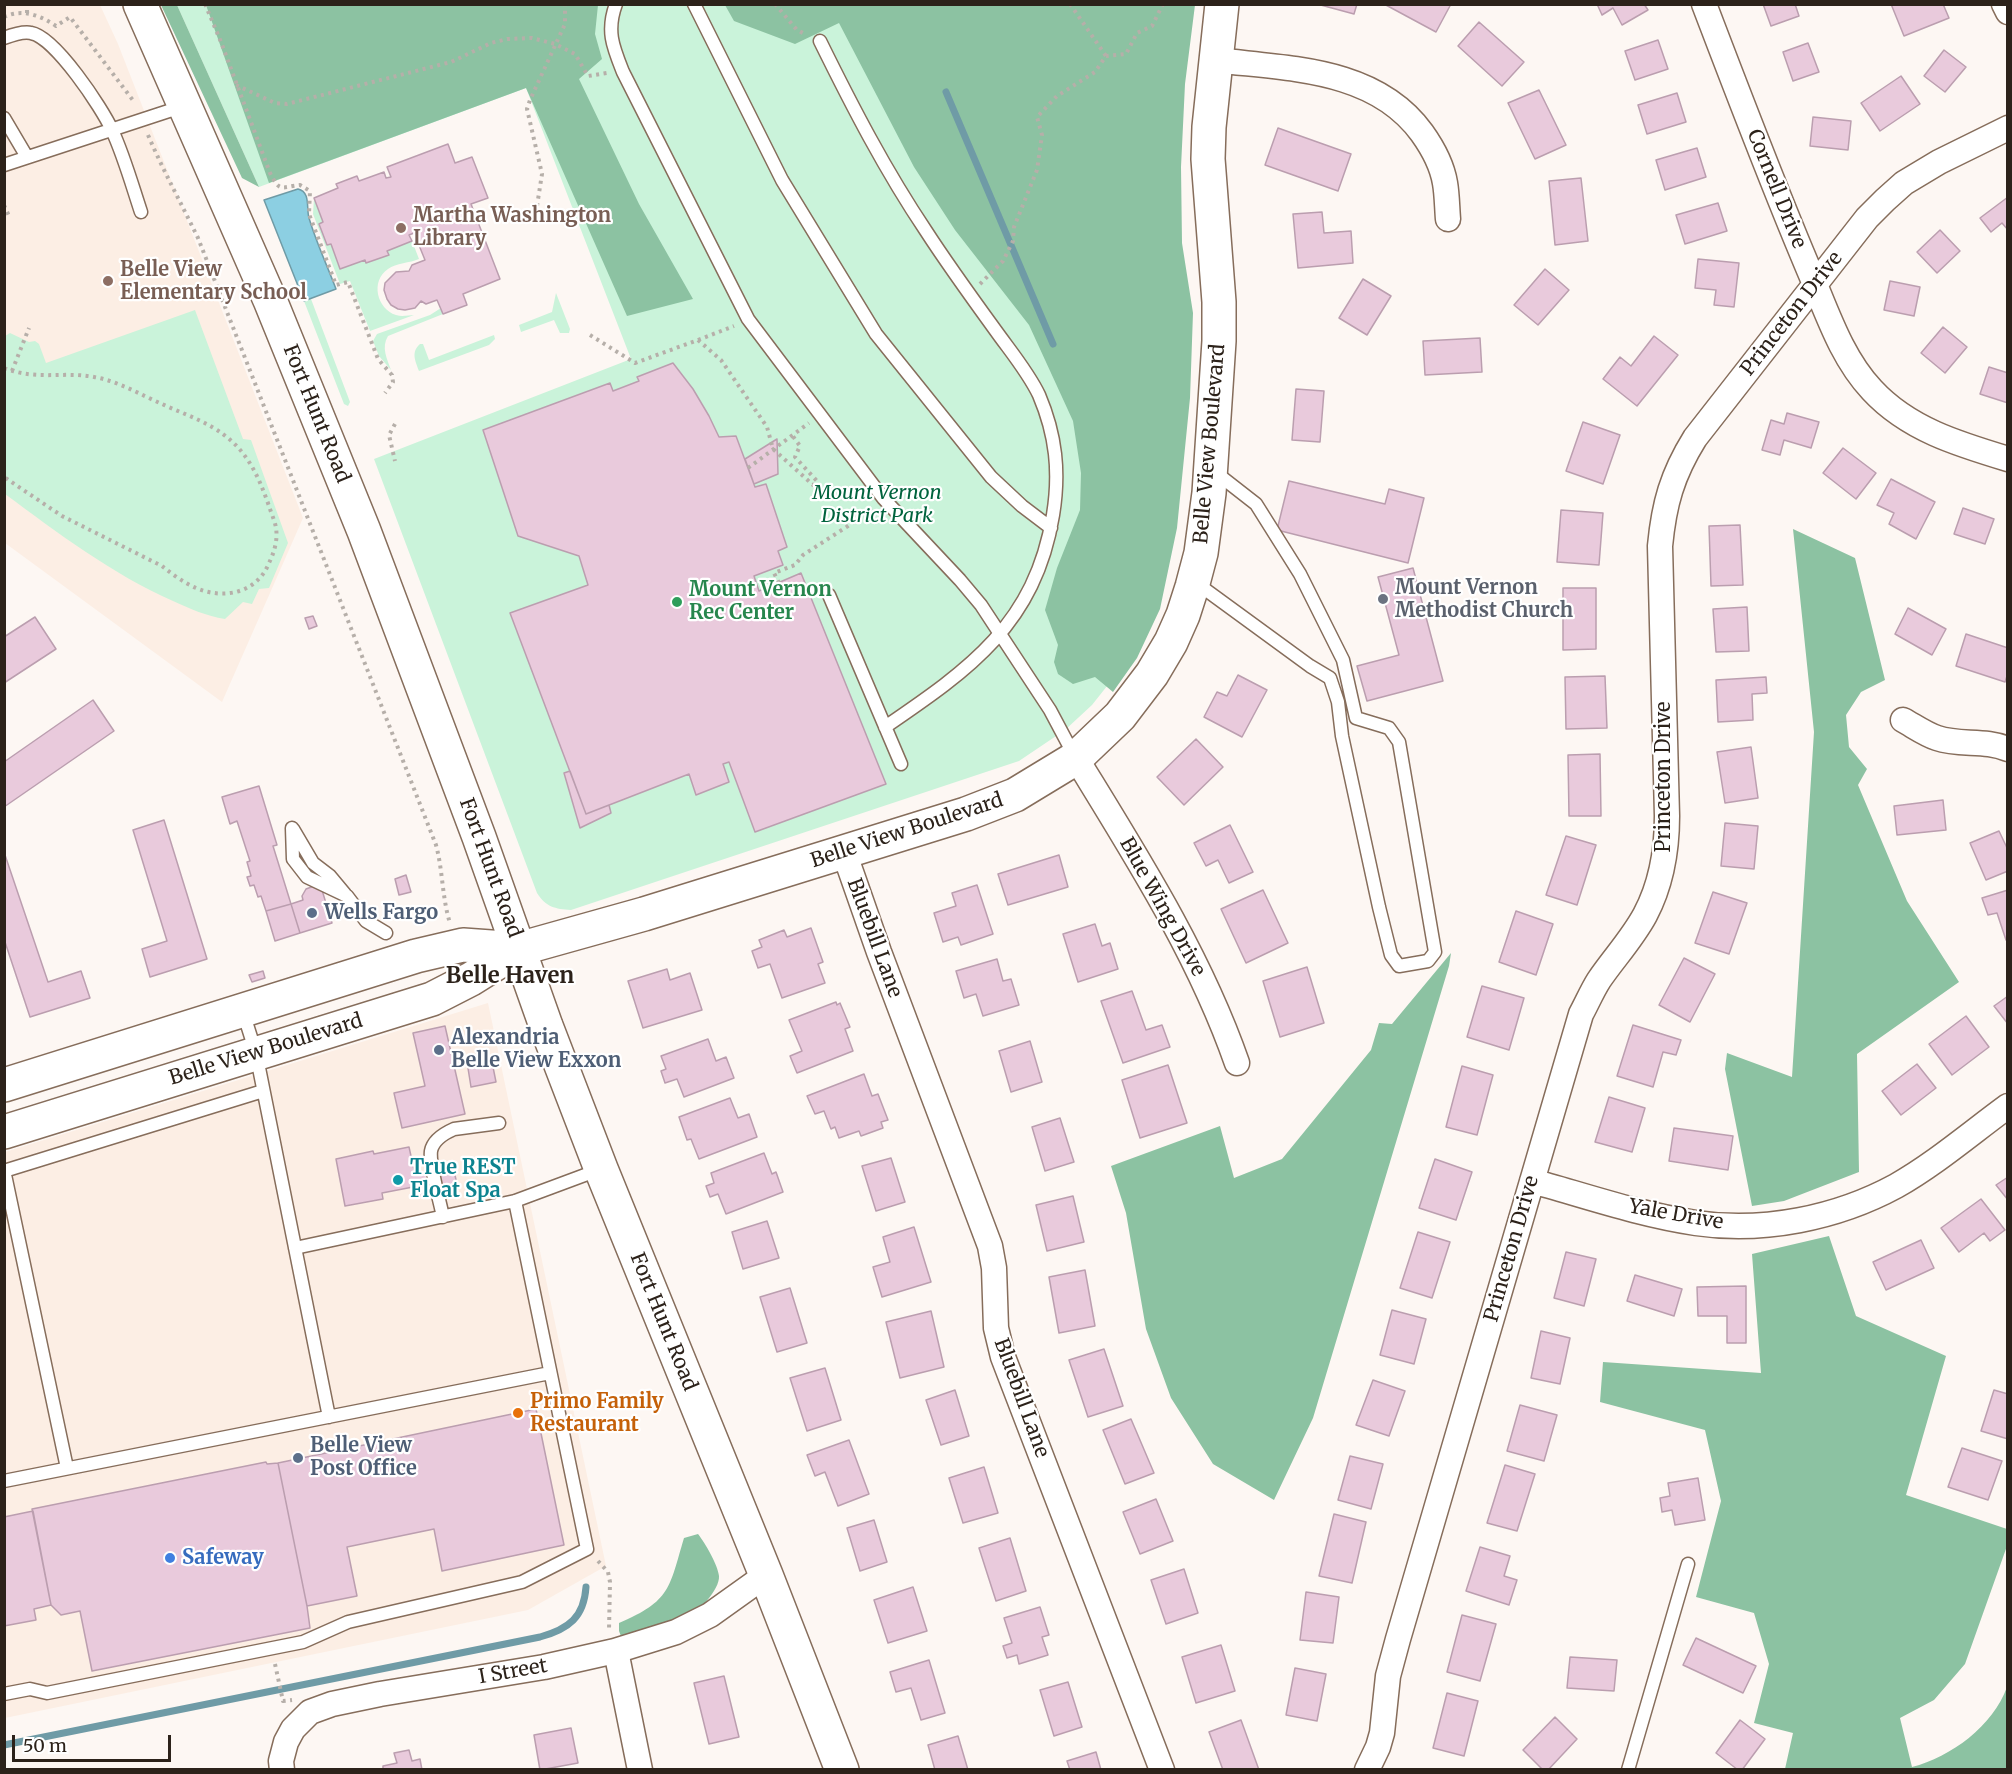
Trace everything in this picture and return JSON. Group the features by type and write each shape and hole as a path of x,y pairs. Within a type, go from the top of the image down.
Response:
{"main road":[{"name":"Fort Hunt Road","path":"140,4 270,300 364,531 601,1169 766,1575 842,1770"},
{"name":"Belle View Boulevard","path":"4,1132 432,999 519,950 966,814 1015,795 1076,758 1120,716 1152,674 1179,624 1201,553 1211,469 1219,341 1219,302 1208,159 1209,127 1222,4"},
{"name":"Belle View Boulevard","path":"4,1084 416,956 463,945 519,950"}],"street":[{"name":"Cornell Drive","path":"1704,4 1787,218 1849,363 1872,391 1907,419 1944,438 2007,459"},
{"path":"2004,4 2007,12"},
{"path":"1216,60 1307,72 1357,83 1388,99 1414,122 1428,141 1445,182 1448,219"},
{"name":"Princeton Drive","path":"1367,1770 1382,1732 1389,1676 1398,1639 1581,1014 1598,981 1646,914 1656,890 1664,858 1667,816 1660,546 1663,516 1670,488 1681,460 1695,438 1867,218 1904,183 1939,162 2007,128"},
{"path":"1903,720 1936,738 1954,742 1987,743 2007,749"},
{"name":"Blue Wing Drive","path":"1076,758 1152,882 1203,981 1237,1063"},
{"name":"Bluebill Lane","path":"844,852 879,952 990,1246 994,1268 996,1328 1003,1357 1162,1770"},
{"name":"Yale Drive","path":"1532,1180 1650,1213 1697,1223 1728,1226 1795,1221 1828,1214 1896,1186 1919,1172 2007,1106"},
{"name":"I Street","path":"282,1770 281,1761 286,1742 293,1729 310,1712 332,1704 544,1667 616,1651 676,1632 710,1615 766,1575"},
{"path":"616,1651 640,1770"}],"lane":[{"path":"616,4 611,19 612,44 623,72 748,319 883,498 981,605 1050,710 1076,758"},
{"path":"694,4 782,180 876,334 991,477 1022,506 1051,528"},
{"path":"4,38 15,34 32,33 46,40 59,51 112,129 141,213"},
{"path":"820,41 866,133 925,231 1022,367 1038,394 1050,425 1056,452 1057,476 1051,528 1045,554 1035,582 1020,607 978,658 926,699 885,727"},
{"path":"4,165 185,105"},
{"path":"4,118 27,157"},
{"path":"1194,581 1330,678 1338,702 1342,736 1378,907 1391,955 1399,966 1428,961 1434,952 1399,742 1389,728 1356,718 1344,660 1300,574 1256,504 1211,469"},
{"path":"829,595 901,764"},
{"path":"292,828 293,859 307,877 347,896 366,921 386,933"},
{"path":"242,1010 256,1053 329,1417"},
{"path":"67,1468 5,1171 263,1091"},
{"path":"443,1217 431,1160 431,1150 435,1142 454,1129 499,1123"},
{"path":"295,1248 515,1201 601,1169"},
{"path":"4,1694 30,1689 47,1693 303,1642 348,1622 522,1582 587,1549 515,1201"},
{"path":"4,1480 550,1373"},
{"path":"1628,1770 1688,1564"}],"path":[{"path":"27,4 27,13"},
{"path":"205,4 277,186 284,189 300,185 309,191 309,214 336,285 348,282 378,359 392,375 393,382 385,393"},
{"path":"537,206 542,174 527,109 565,24 565,4"},
{"path":"776,4 797,30 820,41"},
{"path":"1070,4 1106,56"},
{"path":"970,295 1003,261 1013,241 1014,227 1037,170 1042,135 1037,117 1057,96 1095,72 1106,56 1126,54 1137,33 1152,26 1163,4"},
{"path":"4,17 27,13 44,17 56,26 70,17 135,103"},
{"path":"236,85 275,103 287,104 451,62 491,43 507,39 532,38 555,44 575,54 588,76 623,72"},
{"path":"148,135 164,174 180,199 198,238 436,845 442,867 445,908 458,946"},
{"path":"4,205 9,216"},
{"path":"12,371 29,328"},
{"path":"590,335 635,363 717,333"},
{"path":"698,340 728,369 767,427 772,449 813,485 817,481 795,457 800,446 792,435"},
{"path":"4,368 34,376 66,374 96,377 115,383 212,427 238,447 256,469 276,529 274,552 266,573 254,585 237,593 216,594 196,588 162,566 62,516 4,477"},
{"path":"748,468 820,415"},
{"path":"395,424 389,435 395,461"},
{"path":"779,583 774,573 795,565 803,555 848,526 883,498"},
{"path":"587,1549 608,1572 611,1589 609,1630 616,1651"},
{"path":"279,1680 284,1700"}],"shaded area":[{"name":"Belle View Elementary School","path":"4,5 100,5 118,44 303,518 222,702 5,543"},
{"path":"488,1003 606,1566 528,1610 5,1718 5,1152"}],"green space":[{"path":"161,5 177,5 259,187 242,178"},
{"name":"Mount Vernon District Park","path":"177,5 1183,5 1115,676 1092,705 1065,730 1019,761 571,910 547,904 537,893 374,459 631,359 526,88 259,187"},
{"path":"206,5 598,5 595,34 602,59 579,79 639,204 693,299 627,316 526,88 269,183"},
{"path":"725,5 1195,5 1185,84 1181,167 1182,243 1193,313 1190,398 1177,528 1160,609 1137,658 1113,692 1095,677 1073,684 1058,674 1054,662 1058,645 1045,610 1057,568 1080,510 1081,473 1073,421 1029,325 955,230 914,167 839,23 795,44 734,21"},
{"path":"314,198 340,269 412,241 419,259 395,265 382,274 378,294 380,301 389,312 398,316 414,315 370,331 350,281 340,284 313,214"},
{"path":"556,293 570,329 569,333 560,333 554,320 521,332 519,325 552,312"},
{"path":"311,299 350,402 348,406 344,404 304,301"},
{"path":"441,308 443,314 388,336 385,349 391,370 379,356 373,341 377,334 430,315"},
{"path":"195,310 243,439 251,440 288,543 269,588 259,589 252,604 243,602 225,619 192,609 128,578 86,552 5,494 5,336 10,333 29,342 35,341 39,344 46,363"},
{"path":"494,335 495,339 489,345 419,371 415,353 420,344 423,344 429,360"},
{"path":"1793,529 1855,558 1885,680 1861,692 1846,715 1849,747 1867,769 1858,785 1907,901 1959,982 1857,1054 1859,1172 1784,1201 1752,1206 1725,1069 1727,1053 1792,1077 1814,732"},
{"path":"1451,953 1313,1418 1274,1500 1213,1464 1171,1398 1146,1329 1126,1213 1111,1166 1220,1126 1234,1178 1282,1159 1371,1050 1379,1023 1392,1024"},
{"path":"1829,1236 1856,1316 1946,1356 1906,1495 2007,1529 2007,1546 1965,1664 1934,1700 1900,1718 1912,1767 1941,1756 1969,1738 1992,1715 2007,1687 2007,1769 1785,1769 1793,1733 1754,1723 1769,1664 1754,1613 1696,1597 1721,1501 1705,1430 1600,1402 1603,1362 1761,1373 1752,1254"},
{"path":"698,1534 711,1554 718,1571 718,1582 712,1594 696,1612 685,1620 622,1639 619,1623 658,1600 671,1581 684,1538"}],"water":[{"path":"298,189 305,193 312,227 336,289 304,301 264,200"}],"building":[{"path":"1317,4 1357,4 1354,14"},
{"path":"1384,4 1451,4 1436,32"},
{"path":"1597,4 1644,4 1648,10 1622,25 1613,8 1602,15"},
{"path":"1763,4 1795,4 1799,16 1771,26"},
{"path":"1891,4 1943,4 1949,18 1904,36"},
{"path":"1479,22 1524,62 1502,86 1458,46"},
{"path":"1658,40 1668,69 1635,80 1625,51"},
{"path":"1808,43 1819,72 1793,81 1783,52"},
{"path":"1944,50 1966,67 1945,92 1924,76"},
{"path":"1901,76 1920,104 1880,131 1861,103"},
{"path":"1539,90 1566,145 1535,159 1508,103"},
{"path":"1677,93 1686,122 1647,134 1638,105"},
{"path":"1813,117 1851,121 1848,150 1810,146"},
{"path":"1278,128 1351,154 1338,191 1265,165"},
{"name":"Martha Washington Library","path":"448,144 455,163 472,157 488,198 471,204 500,279 463,294 467,305 443,314 437,300 426,304 421,301 415,308 398,309 387,299 384,290 385,283 396,272 409,271 412,265 425,260 414,233 409,235 412,241 387,251 389,255 340,269 331,244 327,245 319,224 323,222 314,198 338,188 336,184 357,176 359,181 384,172 386,178 391,177 387,167"},
{"path":"1697,148 1706,177 1665,190 1656,160"},
{"path":"1581,178 1588,241 1555,245 1549,181"},
{"path":"2008,197 2008,230 2002,223 1991,232 1980,218"},
{"path":"1718,203 1727,231 1685,244 1676,215"},
{"path":"1322,212 1324,233 1351,231 1353,263 1298,268 1293,214"},
{"path":"1940,230 1960,251 1937,273 1917,252"},
{"path":"1698,259 1739,263 1734,307 1714,305 1716,290 1695,288"},
{"path":"1545,269 1569,290 1538,325 1514,305"},
{"path":"1363,279 1391,296 1367,335 1339,318"},
{"path":"1890,281 1920,287 1914,316 1884,310"},
{"path":"1943,327 1967,347 1945,373 1921,353"},
{"path":"1654,336 1678,355 1637,406 1603,379 1620,357 1631,366"},
{"path":"1480,338 1482,372 1425,375 1423,341"},
{"name":"Mount Vernon Rec Center","path":"673,363 693,389 719,437 736,436 755,487 766,484 787,547 778,551 783,565 754,576 759,591 801,573 886,784 755,832 729,762 723,764 729,782 696,795 689,774 586,814 510,613 588,585 579,556 518,536 483,430 610,383 613,391 639,381 637,377"},
{"path":"1989,367 2008,373 2008,403 1980,394"},
{"path":"1296,389 1324,391 1320,442 1292,440"},
{"path":"1787,413 1819,422 1811,448 1784,440 1780,455 1762,450 1771,420 1784,424"},
{"path":"1583,422 1620,435 1603,484 1566,471"},
{"path":"777,439 778,474 754,484 745,459"},
{"path":"1843,448 1876,473 1856,499 1823,473"},
{"path":"1891,479 1935,502 1916,539 1889,524 1894,513 1877,505"},
{"path":"1289,481 1385,504 1389,489 1424,498 1408,563 1277,530"},
{"path":"1963,508 1994,519 1985,544 1954,534"},
{"path":"1561,510 1603,513 1599,565 1557,562"},
{"path":"1740,525 1743,585 1711,586 1709,526"},
{"path":"1413,568 1443,681 1367,701 1357,666 1399,655 1378,577"},
{"path":"1563,588 1596,588 1596,649 1563,650"},
{"path":"1747,607 1749,651 1716,652 1713,609"},
{"path":"1908,608 1946,629 1932,655 1895,634"},
{"path":"313,616 317,626 309,629 305,618"},
{"path":"35,617 56,649 4,683 4,637"},
{"path":"1966,634 2008,648 2008,673 2005,682 1956,666"},
{"path":"1238,675 1267,690 1242,737 1204,717 1217,692 1227,696"},
{"path":"1605,676 1607,728 1566,729 1565,677"},
{"path":"1766,677 1767,693 1752,694 1753,720 1718,722 1716,680"},
{"path":"93,700 114,731 4,807 4,762"},
{"path":"1196,739 1223,767 1184,805 1157,777"},
{"path":"1751,747 1758,798 1725,803 1717,752"},
{"path":"1600,754 1601,816 1569,816 1568,755"},
{"path":"570,771 586,814 609,805 611,813 580,828 564,773"},
{"path":"259,786 277,845 273,846 291,904 266,911 254,885 250,886 247,877 251,876 247,862 250,861 237,821 230,824 222,797"},
{"path":"1943,800 1946,830 1897,835 1894,806"},
{"path":"164,820 207,959 150,977 142,949 167,941 133,830"},
{"path":"1725,823 1758,826 1754,869 1721,866"},
{"path":"1230,825 1253,872 1229,883 1218,860 1206,866 1194,843"},
{"path":"1999,831 2008,850 2008,871 1986,880 1970,843"},
{"path":"1566,836 1596,845 1577,905 1546,895"},
{"path":"4,852 48,982 81,971 90,998 30,1017 4,939"},
{"path":"1059,855 1068,887 1008,905 998,874"},
{"path":"406,875 411,892 399,895 395,879"},
{"path":"977,885 993,934 961,945 958,937 943,942 934,913 956,906 952,893"},
{"name":"Wells Fargo","path":"314,886 322,890 332,923 300,933 291,904 303,900 302,896 306,889"},
{"path":"1263,890 1288,943 1246,963 1221,909"},
{"path":"2008,890 2008,940 2006,940 1997,913 1988,915 1982,898"},
{"path":"1713,892 1747,903 1729,954 1695,943"},
{"path":"291,904 300,933 275,941 266,911"},
{"path":"1516,911 1553,924 1536,975 1499,962"},
{"path":"1095,924 1102,946 1110,943 1118,969 1078,982 1063,934"},
{"path":"811,928 823,962 818,964 825,983 782,998 770,964 758,968 752,951 762,947 759,940 784,930 787,937"},
{"path":"1684,958 1715,974 1690,1022 1659,1005"},
{"path":"997,959 1003,981 1011,979 1019,1005 983,1016 976,994 964,998 956,971"},
{"path":"1307,967 1324,1023 1280,1037 1263,981"},
{"path":"667,969 670,980 690,973 702,1010 643,1028 628,981"},
{"path":"263,971 265,978 252,982 249,975"},
{"path":"1482,986 1524,998 1509,1050 1467,1037"},
{"path":"1132,991 1146,1030 1162,1025 1170,1047 1123,1063 1101,1001"},
{"path":"2008,996 2008,1024 1994,1006"},
{"path":"836,1002 837,1005 840,1003 850,1027 845,1029 853,1051 797,1073 790,1056 802,1051 789,1020"},
{"path":"1966,1016 1989,1047 1952,1075 1929,1044"},
{"path":"1633,1025 1681,1040 1676,1055 1663,1052 1653,1087 1617,1076"},
{"path":"445,1026 465,1114 402,1128 394,1093 425,1086 413,1033"},
{"path":"708,1039 716,1061 726,1057 734,1078 684,1097 677,1079 665,1083 661,1071 666,1069 661,1056"},
{"path":"1030,1041 1042,1082 1011,1092 999,1051"},
{"path":"491,1057 496,1082 471,1087 467,1062"},
{"path":"1917,1064 1936,1088 1901,1115 1882,1091"},
{"path":"1168,1065 1187,1123 1140,1138 1122,1080"},
{"path":"1462,1066 1493,1075 1477,1135 1446,1127"},
{"path":"864,1074 872,1096 878,1094 888,1120 881,1122 883,1128 861,1136 859,1131 839,1138 835,1127 831,1129 824,1111 815,1114 807,1096"},
{"path":"1609,1097 1645,1108 1632,1152 1595,1142"},
{"path":"730,1098 738,1118 749,1114 757,1137 699,1159 691,1139 687,1140 679,1117"},
{"path":"1060,1118 1074,1162 1045,1171 1032,1127"},
{"path":"1674,1128 1733,1136 1728,1170 1669,1161"},
{"name":"True REST Float Spa","path":"409,1147 415,1174 453,1166 458,1189 415,1197 413,1187 382,1193 383,1199 345,1206 336,1159 373,1151 374,1154"},
{"path":"764,1153 772,1174 776,1172 783,1192 726,1214 718,1194 710,1197 706,1186 714,1183 711,1173"},
{"path":"891,1158 905,1202 876,1211 862,1166"},
{"path":"1435,1159 1472,1172 1456,1220 1419,1208"},
{"path":"2008,1177 2008,1200 1996,1185"},
{"path":"1073,1196 1084,1242 1047,1251 1036,1205"},
{"path":"1981,1199 2005,1230 1990,1241 1984,1233 1959,1252 1941,1228"},
{"path":"767,1221 779,1258 743,1269 732,1232"},
{"path":"914,1227 931,1282 882,1297 873,1267 890,1262 883,1237"},
{"path":"1418,1232 1450,1242 1432,1298 1400,1288"},
{"path":"1921,1240 1934,1268 1886,1290 1873,1262"},
{"path":"1566,1252 1596,1259 1584,1306 1554,1298"},
{"path":"1085,1270 1095,1326 1059,1333 1049,1277"},
{"path":"1635,1275 1682,1289 1674,1316 1627,1301"},
{"path":"1746,1286 1746,1343 1727,1343 1727,1316 1698,1316 1697,1287"},
{"path":"790,1288 807,1343 777,1352 760,1297"},
{"path":"1392,1310 1426,1319 1414,1364 1380,1355"},
{"path":"931,1311 944,1367 900,1378 886,1322"},
{"path":"1541,1331 1570,1338 1560,1384 1531,1378"},
{"path":"1104,1349 1123,1406 1088,1417 1069,1360"},
{"path":"825,1368 841,1420 807,1431 790,1378"},
{"path":"1373,1380 1405,1391 1389,1436 1356,1425"},
{"path":"955,1390 969,1436 941,1445 926,1400"},
{"path":"1994,1390 2008,1394 2008,1439 1981,1431"},
{"path":"1520,1405 1557,1415 1544,1461 1507,1451"},
{"path":"536,1409 564,1545 442,1571 434,1529 347,1547 357,1596 307,1606 278,1463"},
{"path":"1131,1419 1154,1473 1125,1484 1103,1430"},
{"path":"849,1440 869,1494 838,1506 825,1472 815,1476 807,1455"},
{"path":"1962,1448 2002,1461 1988,1500 1948,1487"},
{"path":"1350,1456 1383,1464 1371,1509 1338,1500"},
{"name":"Safeway","path":"266,1462 267,1464 278,1463 310,1628 92,1671 80,1611 61,1615 51,1605 32,1509"},
{"path":"1505,1465 1535,1474 1517,1531 1487,1523"},
{"path":"984,1467 998,1513 963,1523 949,1478"},
{"path":"1698,1478 1705,1520 1675,1525 1672,1510 1662,1512 1660,1498 1670,1496 1668,1483"},
{"path":"1156,1499 1173,1541 1140,1554 1123,1512"},
{"path":"33,1511 51,1605 34,1609 36,1620 4,1626 4,1517"},
{"path":"1334,1514 1366,1522 1352,1583 1319,1576"},
{"path":"874,1520 887,1562 860,1571 847,1528"},
{"path":"1010,1538 1026,1591 996,1601 979,1548"},
{"path":"1480,1547 1510,1556 1504,1576 1517,1580 1509,1605 1466,1591"},
{"path":"1184,1569 1198,1613 1166,1624 1151,1580"},
{"path":"913,1587 927,1631 888,1643 874,1600"},
{"path":"1306,1592 1339,1597 1333,1643 1300,1640"},
{"path":"1040,1607 1049,1635 1042,1637 1048,1655 1019,1664 1017,1655 1007,1658 1003,1646 1012,1643 1004,1618"},
{"path":"1462,1615 1496,1624 1480,1681 1447,1672"},
{"path":"1696,1638 1756,1666 1743,1693 1683,1665"},
{"path":"1221,1645 1235,1691 1196,1703 1182,1657"},
{"path":"1570,1657 1617,1660 1614,1691 1567,1688"},
{"path":"929,1660 945,1713 921,1720 911,1688 896,1692 890,1672"},
{"path":"1295,1668 1326,1674 1317,1721 1286,1715"},
{"path":"724,1676 739,1737 709,1744 694,1683"},
{"path":"1068,1682 1082,1727 1054,1736 1040,1690"},
{"path":"1447,1693 1478,1701 1464,1756 1433,1748"},
{"path":"1555,1717 1577,1739 1548,1770 1543,1770 1523,1750"},
{"path":"1241,1720 1259,1770 1223,1770 1209,1732"},
{"path":"1740,1720 1765,1739 1742,1770 1738,1770 1716,1753"},
{"path":"571,1728 578,1763 540,1770 534,1735"},
{"path":"958,1736 968,1770 935,1770 928,1745"},
{"path":"409,1750 412,1761 420,1759 422,1770 383,1770 383,1766 397,1763 394,1753"},
{"path":"1096,1752 1101,1770 1070,1770 1067,1761"}],"waterway":[{"path":"946,92 1053,344"},
{"path":"4,1745 540,1637 567,1626 573,1620 582,1606 586,1587"}],"place":[{"name":"Martha Washington Library","path":"401,228"},
{"name":"Belle View Elementary School","path":"108,281"},
{"name":"Mount Vernon Methodist Church","path":"1383,599"},
{"name":"Mount Vernon Rec Center","path":"677,602"},
{"name":"Wells Fargo","path":"312,913"},
{"name":"Alexandria Belle View Exxon","path":"439,1050"},
{"name":"True REST Float Spa","path":"398,1180"},
{"name":"Primo Family Restaurant","path":"518,1413"},
{"name":"Belle View Post Office","path":"298,1458"},
{"name":"Safeway","path":"170,1558"}],"district":[{"name":"Belle Haven","path":"510,977"}]}
